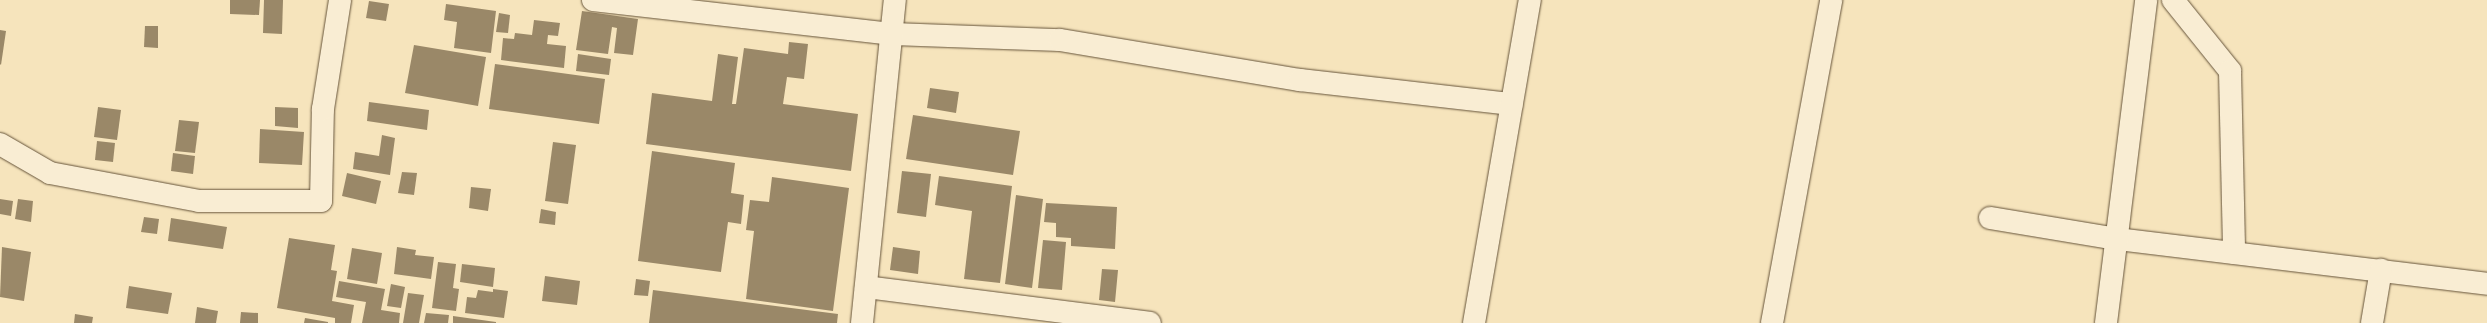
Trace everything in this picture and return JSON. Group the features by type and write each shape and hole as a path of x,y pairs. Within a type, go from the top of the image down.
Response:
{"street":[{"path":"0,144 50,173 198,201 321,201 323,110 340,0"},
{"path":"592,0 893,34 1060,40 1300,80 1512,104"},
{"path":"862,323 893,34 895,0"},
{"path":"1474,323 1530,0"},
{"path":"1772,323 1831,0"},
{"path":"2106,323 2146,0"},
{"path":"2173,0 2230,71 2234,253"},
{"path":"1990,218 2117,239 2487,284"},
{"path":"2372,323 2381,270"},
{"path":"866,287 1150,323"}],"building":[{"path":"230,0 260,0 259,15 230,14"},
{"path":"264,0 283,0 282,34 263,33"},
{"path":"369,1 389,4 386,21 366,18"},
{"path":"446,4 496,11 491,53 454,48 457,22 444,20"},
{"path":"582,11 638,19 633,55 614,53 617,28 612,27 608,54 576,50"},
{"path":"499,13 510,15 508,33 496,32"},
{"path":"534,20 560,23 558,36 548,35 547,44 566,46 564,68 501,60 503,38 514,39 515,33 532,35"},
{"path":"145,26 158,26 158,48 144,47"},
{"path":"0,30 6,31 1,65 0,64"},
{"path":"789,42 808,44 804,79 787,77 783,104 858,114 851,171 646,144 652,93 712,101 718,54 738,57 732,104 736,104 744,48 788,54"},
{"path":"414,45 486,57 478,106 405,93"},
{"path":"578,54 611,59 609,75 576,71"},
{"path":"495,64 605,79 599,124 489,109"},
{"path":"930,88 959,92 956,113 927,108"},
{"path":"369,102 429,110 427,130 367,121"},
{"path":"98,107 121,110 117,140 94,137"},
{"path":"275,107 298,108 298,128 275,126"},
{"path":"913,115 1020,131 1013,175 906,159"},
{"path":"179,120 199,122 195,153 175,151"},
{"path":"260,129 304,132 302,165 259,163"},
{"path":"382,135 395,138 390,175 353,169 355,152 379,156"},
{"path":"97,141 115,143 113,162 95,160"},
{"path":"553,142 576,145 568,204 545,201"},
{"path":"652,151 735,163 731,193 744,195 741,224 728,222 721,272 638,261"},
{"path":"173,153 195,156 193,174 171,171"},
{"path":"902,171 931,174 926,217 897,213"},
{"path":"402,172 417,173 414,195 398,193"},
{"path":"347,173 381,181 376,204 342,196"},
{"path":"939,176 1012,186 1000,283 964,279 972,211 935,205"},
{"path":"772,177 849,188 833,311 746,299 754,231 746,230 750,200 769,202"},
{"path":"471,187 491,189 488,211 469,208"},
{"path":"1016,195 1043,199 1032,288 1005,284"},
{"path":"0,199 13,201 11,216 0,214"},
{"path":"18,199 33,201 31,222 15,219"},
{"path":"1046,203 1117,207 1115,249 1071,246 1071,238 1056,237 1056,223 1044,222"},
{"path":"541,209 556,212 555,225 539,223"},
{"path":"144,217 159,219 157,234 141,232"},
{"path":"171,218 227,227 223,249 168,241"},
{"path":"289,238 335,245 331,270 337,271 332,301 354,305 351,323 335,323 335,318 277,308"},
{"path":"1043,240 1066,242 1062,290 1038,288"},
{"path":"2,247 31,252 24,301 0,297"},
{"path":"397,247 416,250 415,255 434,257 431,279 394,274"},
{"path":"893,247 920,251 918,274 890,270"},
{"path":"352,248 382,253 377,284 347,279"},
{"path":"438,262 456,264 453,288 459,289 456,311 432,308"},
{"path":"462,264 495,268 493,287 460,282"},
{"path":"1102,269 1118,270 1115,302 1099,300"},
{"path":"545,276 580,281 577,305 542,301"},
{"path":"636,279 650,281 648,296 634,295"},
{"path":"339,281 385,289 381,310 400,313 399,323 362,323 366,302 336,297"},
{"path":"391,284 405,287 401,308 387,306"},
{"path":"129,286 172,293 168,314 126,308"},
{"path":"493,289 508,291 504,318 465,313 467,297 476,298 478,290 493,292"},
{"path":"653,290 838,314 837,323 649,323"},
{"path":"408,293 424,295 419,323 403,323"},
{"path":"197,307 218,311 216,323 195,323"},
{"path":"241,312 258,313 258,323 240,323"},
{"path":"426,313 449,315 448,323 424,323"},
{"path":"75,314 93,317 92,323 74,323"},
{"path":"453,316 496,322 496,323 453,323"},
{"path":"305,318 328,322 328,323 304,323"}]}
